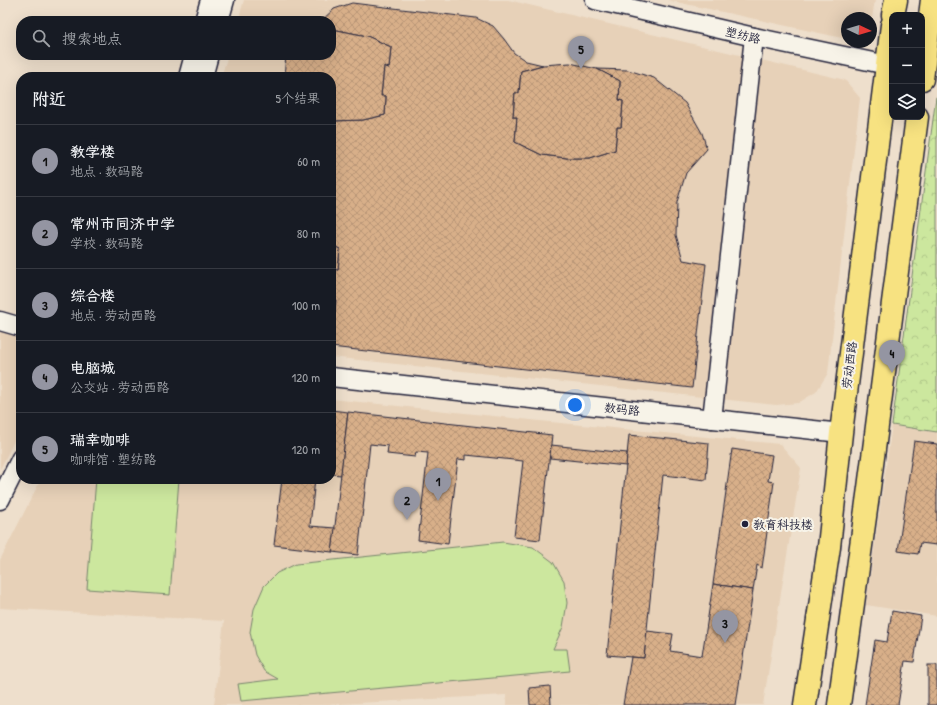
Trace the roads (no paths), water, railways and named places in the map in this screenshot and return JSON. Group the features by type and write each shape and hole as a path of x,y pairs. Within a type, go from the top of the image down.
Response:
{"main road":[{"path":"894,12 896,0"},
{"path":"925,51 932,0"},
{"name":"劳动西路","path":"805,705 829,547 841,433 889,66"},
{"path":"839,705 868,496 917,120"}],"street":[{"path":"205,16 210,0"},
{"path":"220,16 225,0"},
{"name":"塑纺路","path":"595,0 754,37 889,66"},
{"path":"712,419 754,37"},
{"path":"189,72 193,60"},
{"path":"204,72 208,60"},
{"path":"0,321 16,326"},
{"name":"数码路","path":"336,378 841,433"},
{"path":"0,500 16,468"}],"place":[{"name":"瑞幸咖啡","path":"581,69"},
{"name":"电脑城","path":"892,373"},
{"name":"教学楼","path":"438,501"},
{"name":"常州市同济中学","path":"407,520"},
{"name":"教育科技楼","path":"745,524"},
{"name":"综合楼","path":"725,643"}]}
